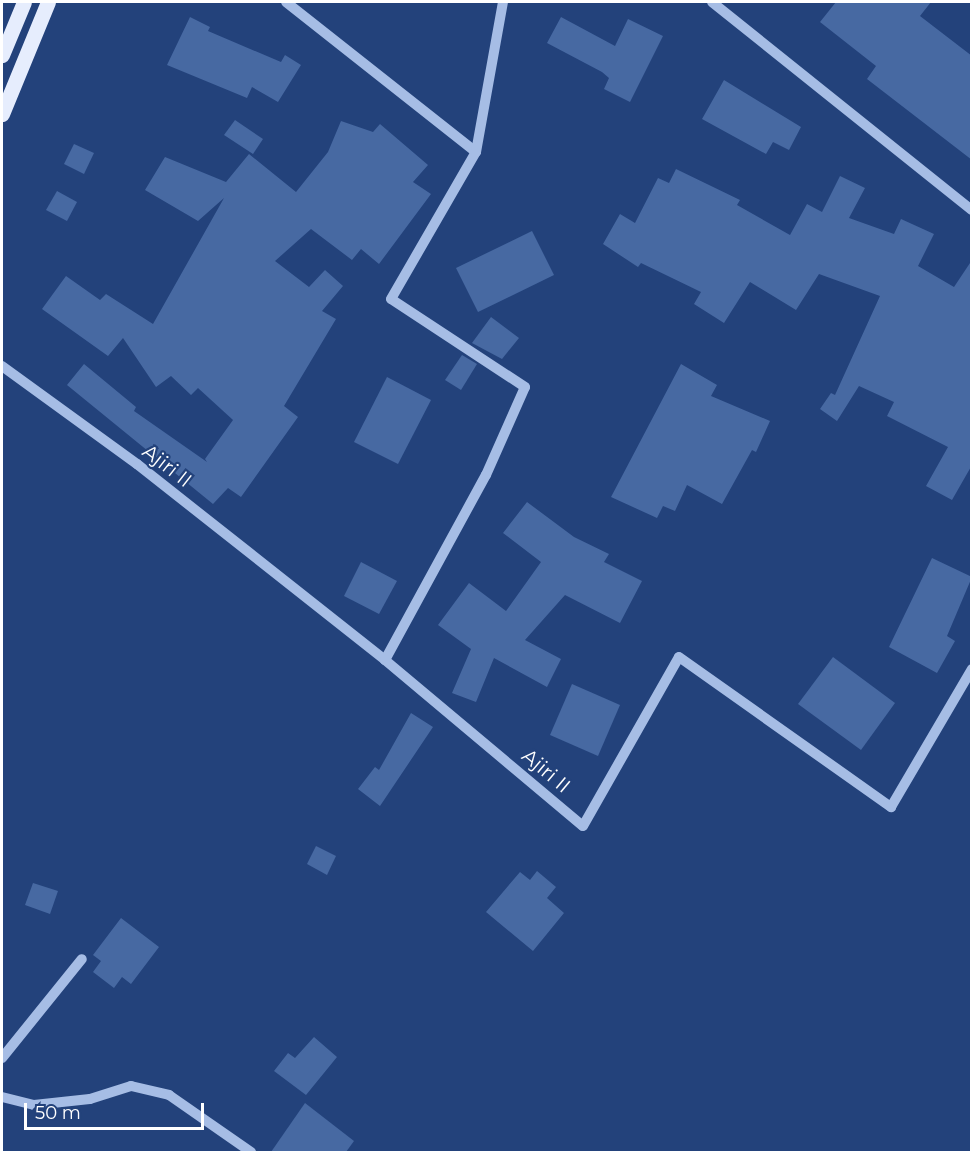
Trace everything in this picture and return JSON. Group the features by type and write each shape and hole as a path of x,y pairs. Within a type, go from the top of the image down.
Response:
{"main road":[{"path":"2,55 24,2"},
{"path":"2,114 48,2"}],"street":[{"path":"286,2 476,152"},
{"path":"385,660 486,475 525,387 391,299 476,152 503,2"},
{"path":"712,2 972,210"},
{"name":"Ajiri II","path":"2,366 137,464 385,660 584,826 679,657 891,807 972,669"},
{"path":"2,1058 82,959"},
{"path":"2,1097 34,1105 140,1088 169,1095 250,1152"}],"building":[{"path":"836,2 931,2 920,16 972,56 972,160 867,79 876,66 820,22"},
{"path":"190,17 210,27 208,31 281,62 285,55 301,65 278,102 252,87 247,98 167,65"},
{"path":"561,17 615,46 628,19 663,36 630,102 604,89 609,78 602,72 547,43"},
{"path":"724,80 801,127 789,150 773,142 766,154 702,119"},
{"path":"235,120 263,139 253,154 224,135"},
{"path":"341,121 373,132 380,124 428,165 413,182 431,194 379,264 361,249 352,260 311,229 275,261 309,287 325,270 343,286 322,311 336,319 284,406 298,417 241,497 228,488 213,504 67,385 84,364 136,407 134,411 207,462 205,459 233,420 198,388 191,395 171,376 156,387 123,338 108,356 42,309 66,276 100,300 106,294 153,324 224,198 198,221 145,190 165,157 226,182 249,154 296,192 328,152"},
{"path":"74,144 94,153 84,174 64,164"},
{"path":"676,169 740,200 737,205 790,235 807,204 822,212 840,176 865,188 849,218 894,234 901,219 934,234 918,266 954,287 972,260 972,465 952,500 926,486 948,447 887,416 894,402 859,386 837,421 820,409 831,393 835,395 880,296 819,274 796,310 750,282 724,323 694,304 701,292 641,263 638,267 603,244 620,214 635,223 658,178 669,183"},
{"path":"57,191 77,202 67,221 46,210"},
{"path":"532,231 554,275 478,312 456,268"},
{"path":"491,317 519,338 502,359 472,343"},
{"path":"462,355 477,364 461,390 445,380"},
{"path":"681,364 717,385 711,396 770,421 756,452 752,450 722,504 687,485 675,511 663,506 657,518 611,497"},
{"path":"387,377 431,400 398,464 354,442"},
{"path":"527,502 574,537 609,554 604,562 642,581 620,623 565,595 525,640 561,659 547,687 494,658 476,702 452,693 471,649 438,625 469,583 506,611 541,562 503,533"},
{"path":"932,558 972,577 947,636 955,641 937,673 889,647"},
{"path":"361,562 397,581 379,614 344,596"},
{"path":"833,657 895,703 861,750 798,704"},
{"path":"572,684 620,705 598,756 550,735"},
{"path":"411,713 433,727 380,806 358,789 375,767 379,770"},
{"path":"316,846 336,856 327,875 307,864"},
{"path":"537,871 556,887 547,898 564,913 533,951 486,912 520,872 530,880"},
{"path":"33,883 58,891 50,914 25,905"},
{"path":"121,918 159,947 131,984 122,977 114,988 93,972 101,961 93,955"},
{"path":"314,1037 337,1057 306,1095 274,1071 288,1053 295,1058"},
{"path":"305,1103 354,1141 346,1152 271,1152"}]}
